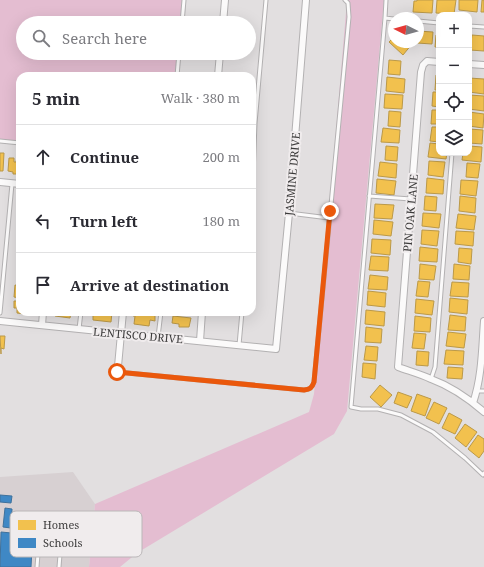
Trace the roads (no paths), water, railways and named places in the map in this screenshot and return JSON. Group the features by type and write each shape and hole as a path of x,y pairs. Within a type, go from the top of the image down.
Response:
{"street":[{"path":"224,16 225,0"},
{"name":"JASMINE DRIVE","path":"276,349 289,214 306,0"},
{"path":"218,72 219,60"},
{"name":"PIN OAK LANE","path":"431,379 398,367 421,72 423,65 428,61 436,62"},
{"path":"472,64 484,65"},
{"path":"0,182 16,184"},
{"path":"42,325 43,316"},
{"path":"117,374 123,316"},
{"path":"200,341 202,316"},
{"name":"LENTISCO DRIVE","path":"0,321 276,349"},
{"path":"473,403 481,391 480,379 484,321"},
{"path":"431,379 448,387 484,412"}],"lane":[{"path":"183,16 184,0"},
{"path":"256,112 266,0"},
{"path":"117,374 304,390 310,389 312,386 314,382 349,18 348,3 345,0"},
{"path":"386,0 351,407 361,409 378,409 401,415 433,432 483,475 484,473"},
{"path":"424,22 436,23"},
{"path":"472,26 484,27"},
{"path":"177,72 178,60"},
{"path":"0,141 16,143"},
{"path":"431,379 435,367 452,156"},
{"path":"0,313 12,183"},
{"path":"370,196 411,199"},
{"path":"289,214 329,218"},
{"path":"79,329 81,316"},
{"path":"158,337 161,316"},
{"path":"239,345 242,316"},
{"path":"37,567 38,557"},
{"path":"60,567 61,557"}]}
